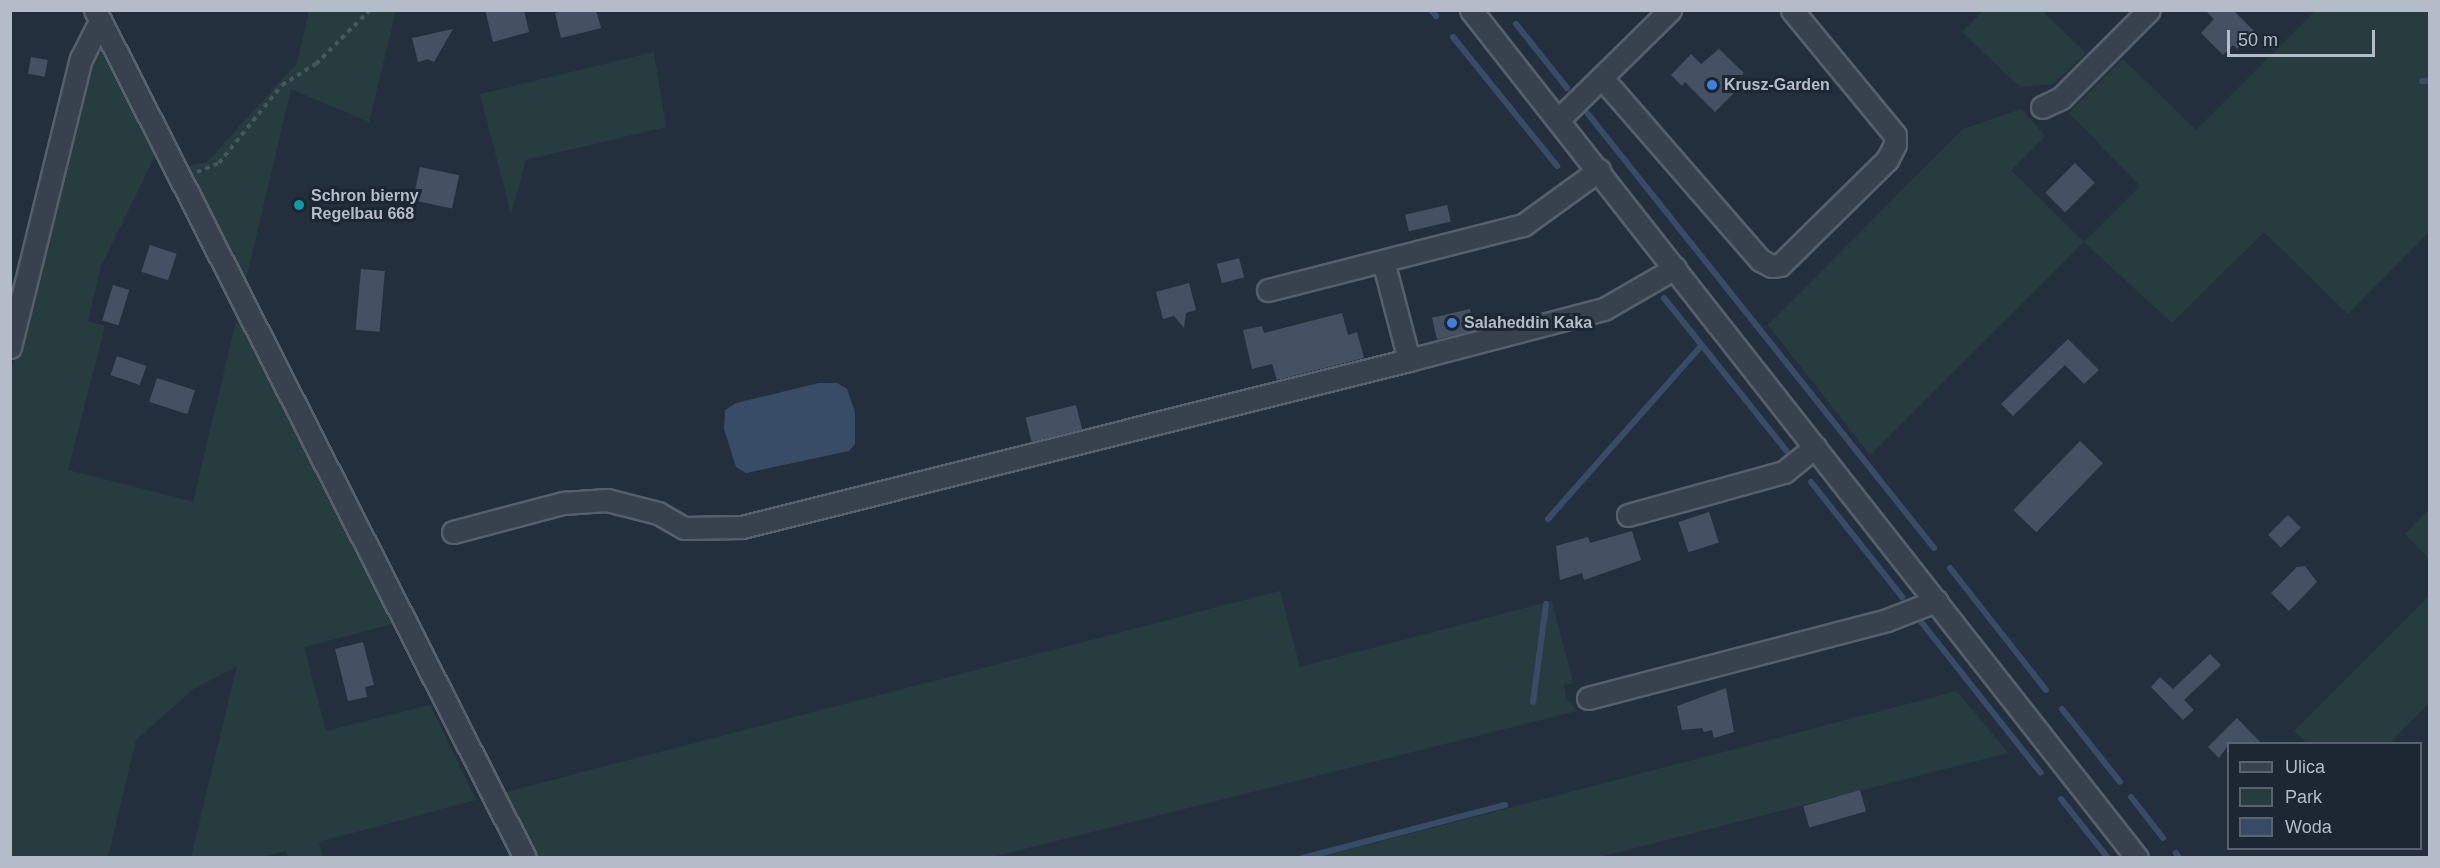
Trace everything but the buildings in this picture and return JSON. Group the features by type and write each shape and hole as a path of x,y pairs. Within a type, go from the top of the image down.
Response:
{"street":[{"path":"1471,10 1559,119 2137,858"},
{"path":"1559,119 1670,10"},
{"path":"1602,78 1760,260 1772,267 1780,265 1887,160 1895,144 1895,135 1792,10"},
{"path":"2042,107 2061,98 2148,10"},
{"path":"98,16 525,858"},
{"path":"10,347 81,58 98,16"},
{"path":"1268,290 1523,225 1599,170"},
{"path":"1383,261 1409,360"},
{"path":"453,532 563,503 607,500 658,513 684,528 742,527 1604,309 1675,268"},
{"path":"1628,515 1784,472 1815,447"},
{"path":"1588,698 1887,620 1936,601"}],"path":[{"path":"179,176 219,163 282,86 316,64 370,10"}],"green space":[{"path":"2316,10 2429,11 2429,232 2348,314 2264,232 2172,323 2084,242 2140,186 2069,113 2123,59 2196,130"},
{"path":"309,11 396,11 369,122 291,89 246,280 185,167 207,162 297,63"},
{"path":"1983,11 2042,11 2086,53 2053,84 2020,87 1962,32"},
{"path":"103,52 156,154 101,266 88,321 105,326 68,470 193,502 238,313 392,624 304,647 326,731 430,705 476,800 319,842 323,857 288,857 286,851 260,857 191,857 237,666 192,690 136,740 108,857 11,858 11,372 86,64"},
{"path":"654,52 666,127 526,160 511,214 480,94"},
{"path":"2021,109 2045,136 2011,170 2084,242 1870,455 1768,325 1963,129"},
{"path":"2429,509 2429,559 2405,534"},
{"path":"1280,591 1300,667 1552,601 1573,683 1564,685 1566,698 1577,711 992,857 539,857 506,792"},
{"path":"2429,596 2429,703 2391,742 2306,742 2294,731"},
{"path":"1957,691 2008,753 1599,857 1321,857"}],"water":[{"path":"819,383 837,383 847,389 855,412 855,444 849,451 746,473 736,467 724,429 725,410 736,403"}],"waterway":[{"path":"1431,10 1436,16"},
{"path":"1516,24 1567,88"},
{"path":"1453,37 1557,166"},
{"path":"2422,81 2430,81"},
{"path":"1588,114 1934,548"},
{"path":"1664,298 1790,455"},
{"path":"1548,519 1702,345"},
{"path":"1811,482 1902,597"},
{"path":"1950,568 2046,690"},
{"path":"1533,702 1546,604"},
{"path":"1922,623 2041,773"},
{"path":"2062,709 2120,782"},
{"path":"2131,797 2163,838"},
{"path":"2061,799 2108,858"},
{"path":"1303,858 1505,805"},
{"path":"2176,853 2179,858"}],"place":[{"name":"Krusz-Garden","path":"1712,85"},
{"name":"Schron bierny Regelbau 668","path":"299,205"},
{"name":"Salaheddin Kaka","path":"1452,323"}]}
